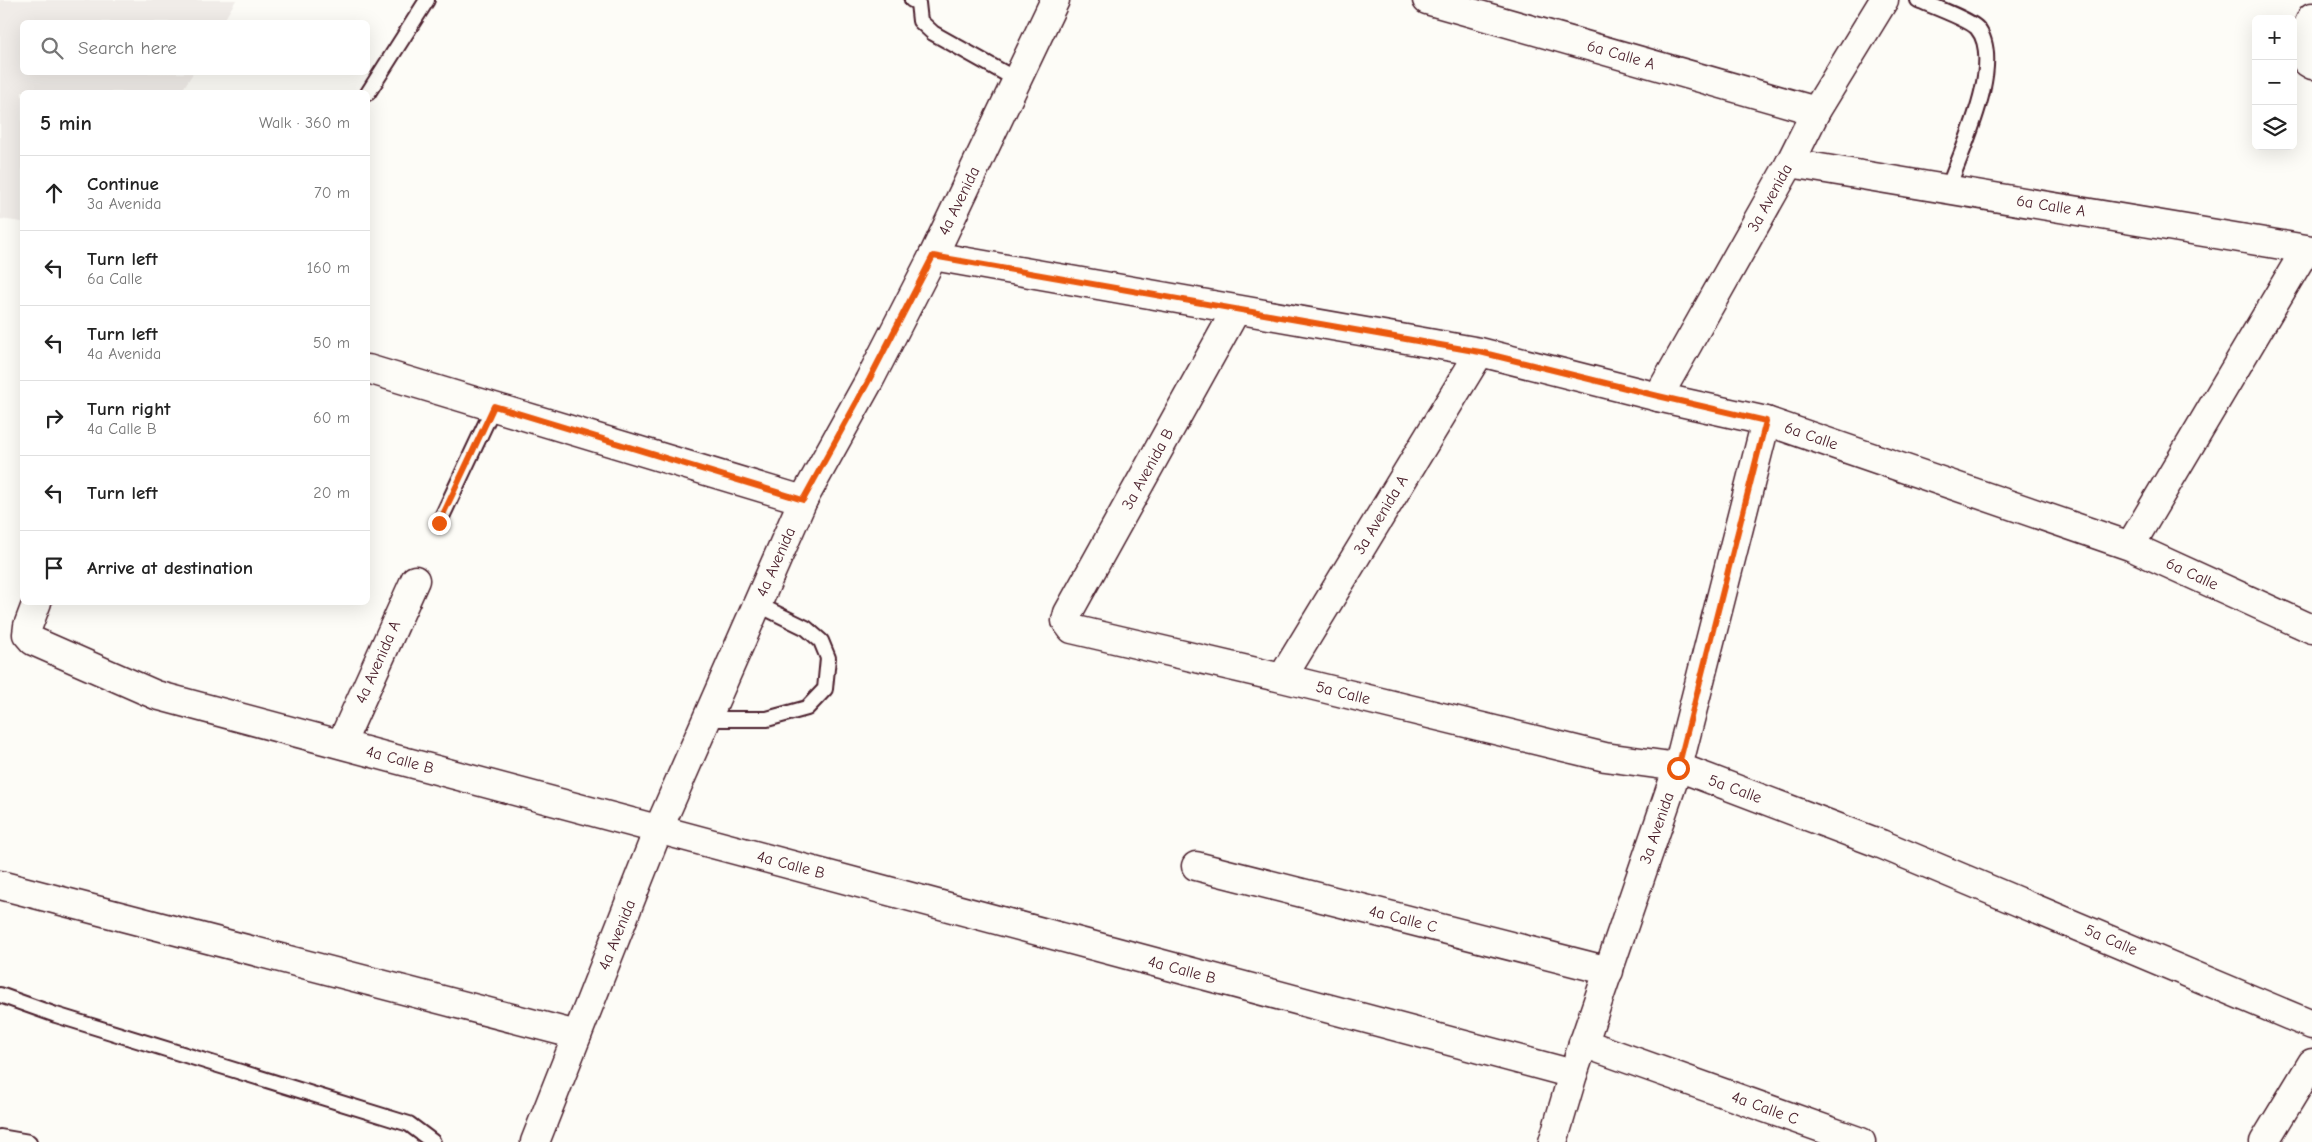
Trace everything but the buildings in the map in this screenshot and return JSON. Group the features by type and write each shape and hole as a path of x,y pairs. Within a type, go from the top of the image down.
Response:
{"street":[{"name":"4a Avenida","path":"535,1142 658,830 803,500 869,380 933,256 1055,0"},
{"name":"6a Calle A","path":"1427,0 1816,111"},
{"name":"3a Avenida","path":"1658,396 1790,163 1816,111 1884,0"},
{"path":"2312,17 2299,44 2307,62 2312,65"},
{"name":"6a Calle A","path":"1790,163 2309,249"},
{"path":"2130,546 2309,249"},
{"name":"6a Calle","path":"933,256 1480,352 1766,421 2130,546 2312,629"},
{"name":"3a Avenida B","path":"1072,629 1066,621 1068,613 1236,310"},
{"name":"3a Avenida A","path":"1282,678 1480,352"},
{"path":"370,370 803,500"},
{"name":"3a Avenida","path":"1553,1142 1583,1043 1610,971 1678,768 1766,421"},
{"name":"4a Avenida A","path":"341,744 414,580"},
{"name":"4a Calle B","path":"33,614 27,634 33,641 156,695 1573,1074"},
{"name":"5a Calle","path":"1072,629 1605,757 1678,768 1881,844 2312,1025"},
{"name":"4a Calle C","path":"1196,866 1610,971"},
{"path":"0,885 578,1035"},
{"name":"4a Calle C","path":"1583,1043 1861,1142"},
{"path":"2264,1142 2312,1063"}],"lane":[{"path":"370,90 427,0"},
{"path":"912,0 918,3 920,21 933,33 1017,80"},
{"path":"1918,0 1976,26 1984,40 1987,75 1974,121 1952,178"},
{"path":"439,523 494,406"},
{"path":"707,719 767,719 807,708 825,689 828,658 821,641 806,628 757,604"},
{"path":"0,995 56,1015 409,1124 433,1142"},
{"path":"0,1137 28,1142"}],"shaded area":[{"path":"0,0 236,0 224,20 20,20 20,75 192,75 182,90 20,90 20,222 0,219"}],"route":[{"path":"439,523 494,406 803,500 869,380 933,256 1480,352 1766,421 1678,768"}]}
